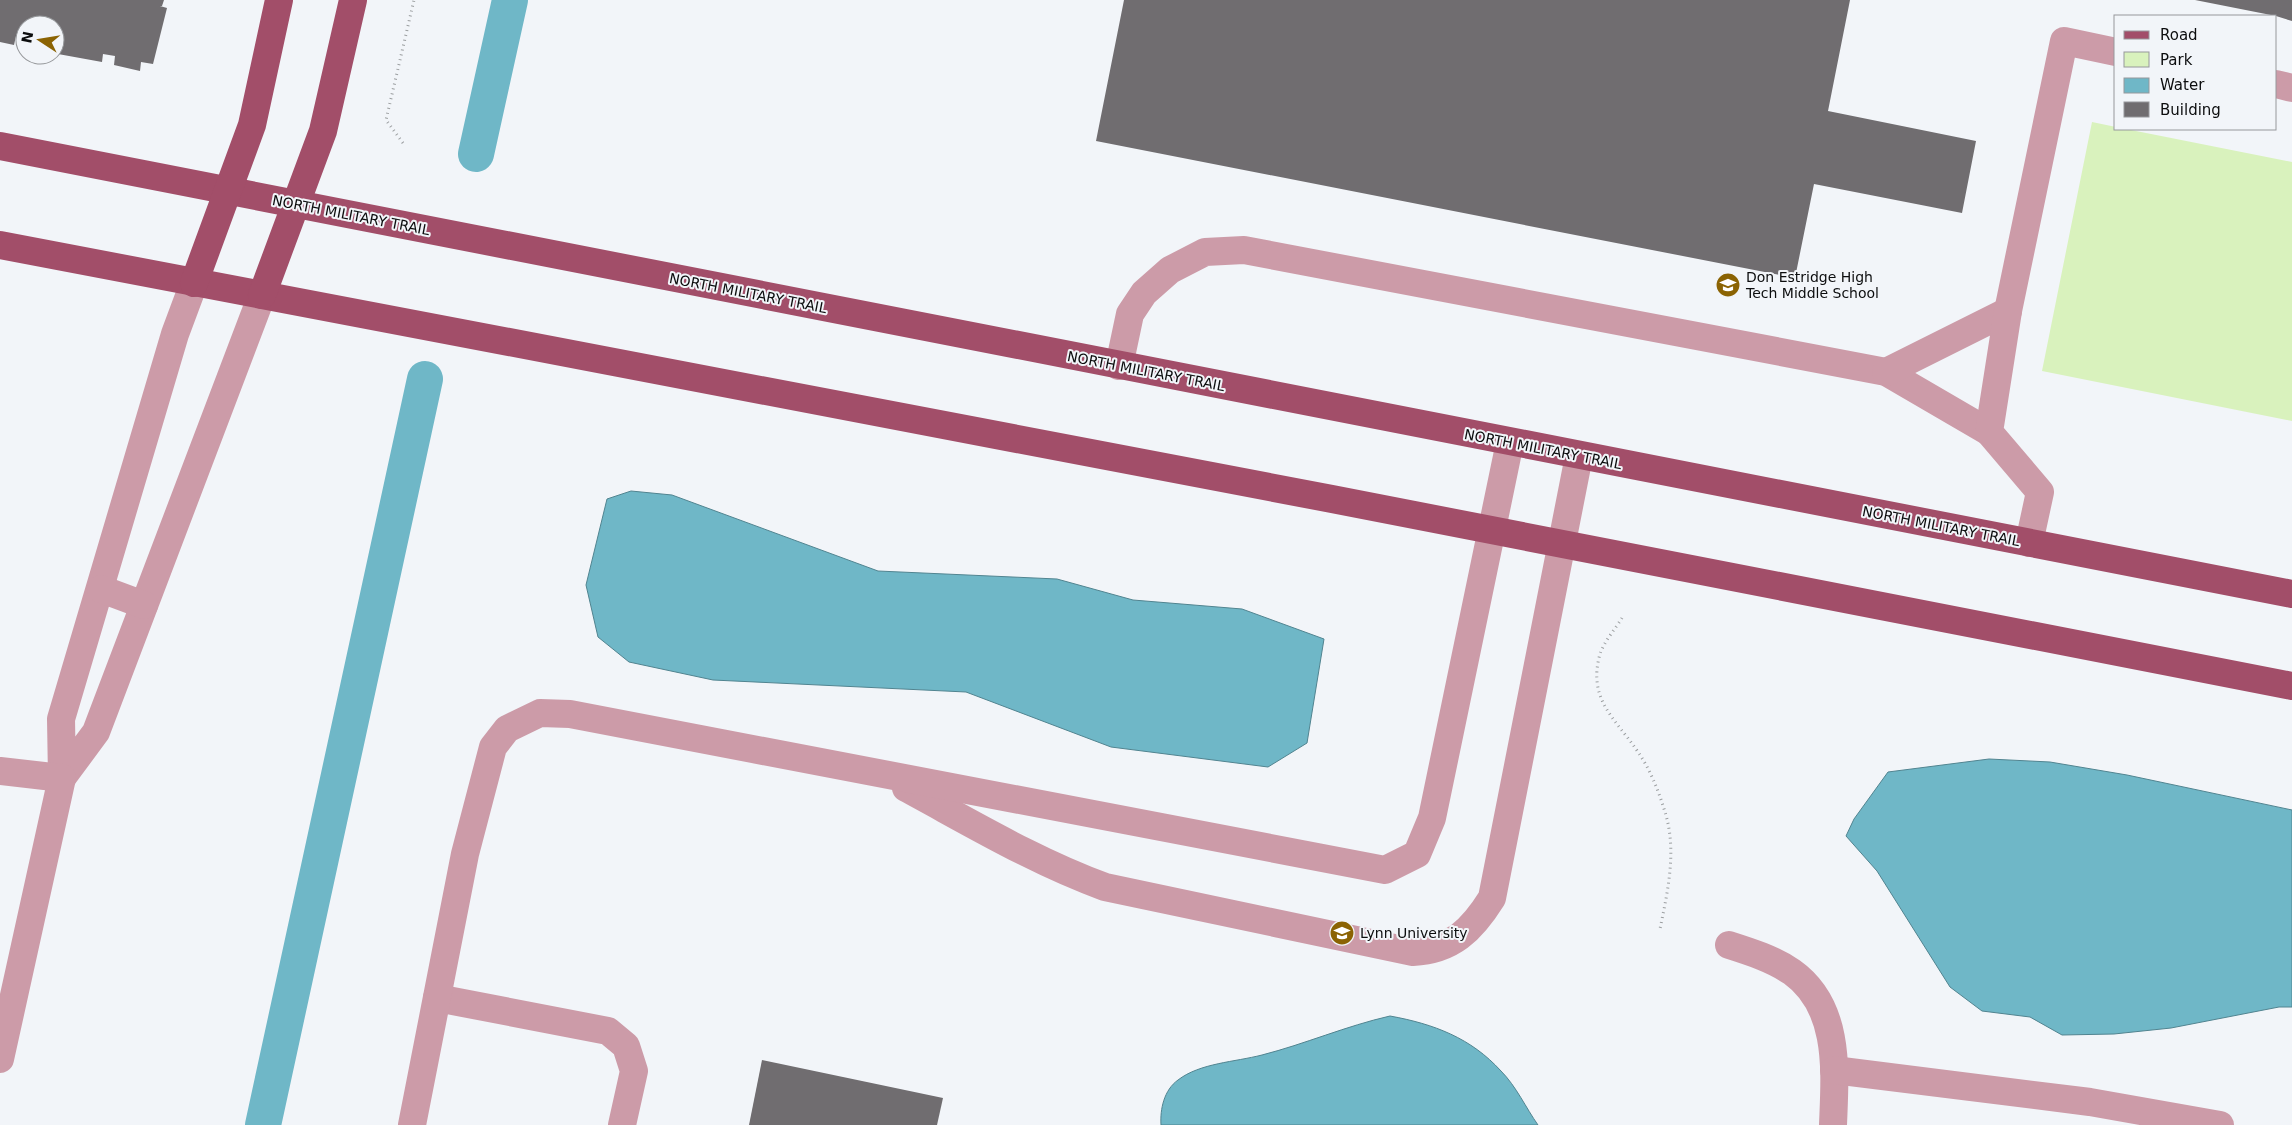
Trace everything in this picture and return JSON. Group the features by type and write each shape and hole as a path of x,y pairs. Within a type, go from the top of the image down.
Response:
{"main road":[{"path":"194,283 252,125 279,0"},
{"path":"262,295 323,131 353,0"},
{"name":"NORTH MILITARY TRAIL","path":"0,146 2292,594"},
{"path":"0,245 1492,530 2292,686"}],"lane":[{"path":"1989,432 2008,311 2064,41 2114,52"},
{"path":"2277,84 2292,88"},
{"path":"1119,366 1130,314 1144,293 1170,270 1205,252 1244,250 1886,372 1989,432 2040,492 2029,543"},
{"path":"0,1059 62,778 61,719 175,334 194,283"},
{"path":"62,778 96,732 262,295"},
{"path":"1886,372 2008,311"},
{"path":"412,1125 466,854 493,747 508,729 540,713 570,714 1385,870 1417,854 1432,818 1510,442"},
{"path":"883,775 1034,856 1075,876 1105,887 1413,952 1430,951 1446,946 1463,934 1480,916 1492,898 1579,456"},
{"path":"101,588 144,605"},
{"path":"0,771 62,778"},
{"path":"1729,945 1768,958 1792,972 1813,991 1826,1016 1833,1049 1832,1125"},
{"path":"437,998 608,1031 626,1046 634,1071 622,1125"},
{"path":"1834,1070 2090,1102 2220,1125"}],"path":[{"path":"403,143 386,120 414,0"},
{"path":"1622,618 1600,653 1596,676 1600,700 1617,727 1638,753 1654,784 1665,813 1671,849 1668,889 1660,929"}],"green space":[{"path":"2092,122 2114,127 2114,130 2131,130 2292,162 2292,421 2042,371"}],"water":[{"path":"631,491 672,495 878,571 1057,579 1133,600 1242,609 1324,639 1307,743 1268,767 1111,747 966,692 713,680 629,662 598,637 586,585 607,499"},
{"path":"1989,759 2050,762 2127,775 2292,810 2292,1007 2279,1007 2171,1028 2114,1034 2062,1035 2030,1017 1982,1011 1950,987 1877,871 1846,836 1854,819 1888,772"},
{"path":"1390,1016 1437,1028 1464,1041 1477,1050 1489,1059 1506,1077 1538,1125 1161,1125 1162,1106 1166,1094 1173,1084 1187,1074 1207,1066 1278,1051"}],"building":[{"path":"0,0 164,0 162,6 160,6 167,8 153,64 141,62 140,71 114,65 115,56 103,54 102,62 65,55 65,15 15,15 14,45 0,42"},
{"path":"1124,0 1850,0 1828,111 1976,141 1962,213 1814,184 1795,278 1096,141"},
{"path":"2195,0 2292,0 2292,21 2277,15"},
{"path":"762,1060 943,1098 937,1125 749,1125"}],"waterway":[{"path":"476,154 510,0"},
{"path":"263,1125 425,379"}],"place":[{"name":"Don Estridge High Tech Middle School","path":"1728,285"},
{"name":"Lynn University","path":"1342,933"}]}
